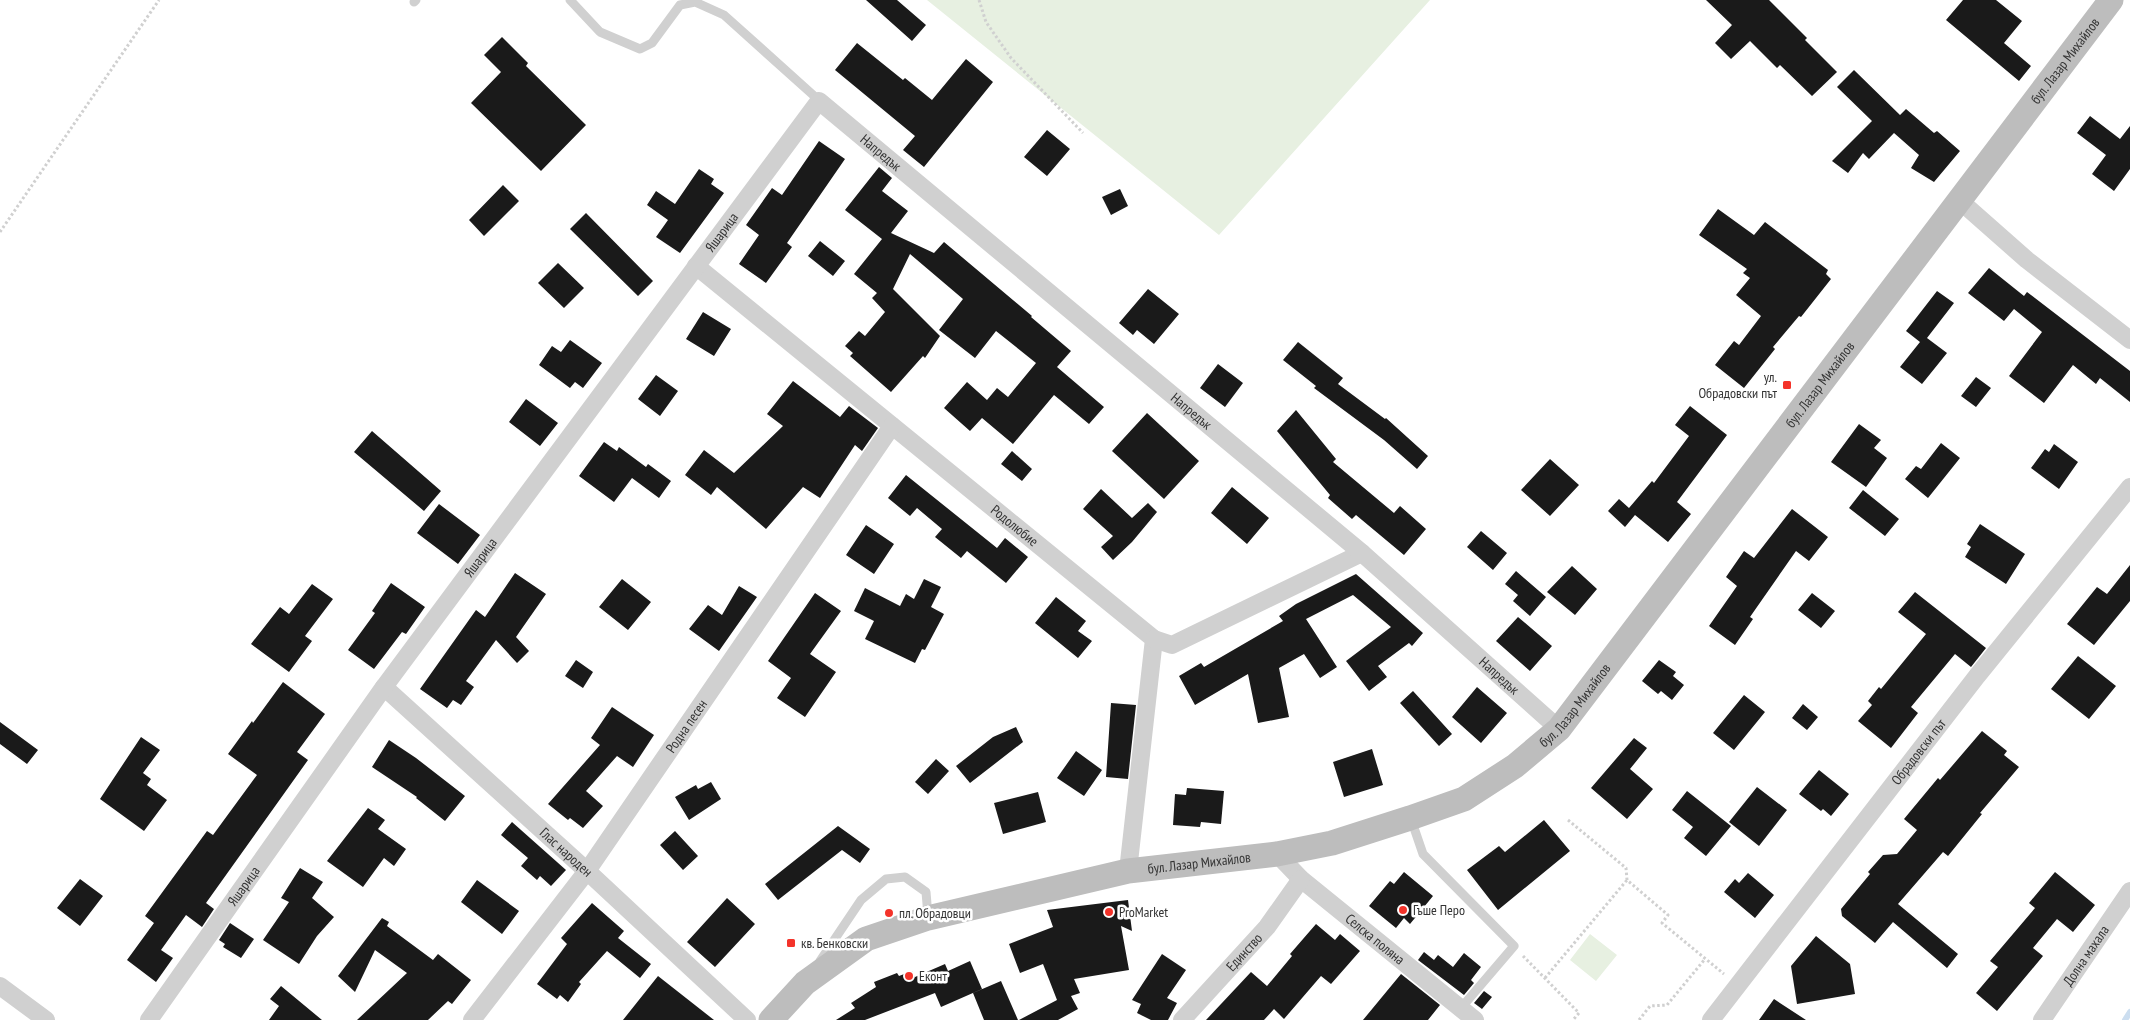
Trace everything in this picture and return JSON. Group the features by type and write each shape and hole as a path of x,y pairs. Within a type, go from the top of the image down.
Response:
{"street":[{"name":"бул. Лазар Михайлов","path":"771,1020 806,983 866,939 928,918 1128,871 1277,854 1332,843 1464,799 1515,766 1559,728 2111,0"},
{"name":"Яшарица","path":"149,1020 384,687 696,266 821,103"},
{"name":"Напредък","path":"821,103 1362,553 1559,728"},
{"path":"1959,200 2027,260 2130,340"},
{"name":"Родолюбие","path":"696,266 1154,639"},
{"name":"Родна песен","path":"472,1020 587,871 892,426"},
{"name":"Обрадовски път","path":"1711,1020 1977,676 2130,487"},
{"path":"1128,871 1154,639 1172,645 1362,553"},
{"name":"Глас народен","path":"384,687 587,871 747,1020"},
{"name":"Селска поляна","path":"1277,854 1301,879 1476,1020"},
{"name":"Единство","path":"1182,1020 1267,927 1301,879"},
{"name":"Долна махала","path":"2042,1020 2130,891"},
{"path":"0,986 46,1020"}],"lane":[{"path":"570,0 600,32 640,49 652,43 680,5 695,2 724,16 821,103"},
{"path":"1410,818 1423,854 1514,946 1461,1008"},
{"path":"806,983 861,900 886,879 905,877 926,892 928,918"}],"path":[{"path":"0,232 159,0"},
{"path":"979,0 986,22 1011,58 1083,134"},
{"path":"1545,978 1627,880 1626,868 1568,820"},
{"path":"1627,880 1668,915 1662,923 1738,985"},
{"path":"1514,946 1578,1013 1573,1020"},
{"path":"1639,1020 1650,1006 1667,1005 1706,959"}],"green space":[{"path":"927,0 1430,0 1219,235"},
{"path":"1590,934 1617,955 1596,981 1570,960"}],"building":[{"path":"866,0 897,0 926,25 912,41"},
{"path":"1706,0 1769,0 1807,38 1805,40 1837,72 1812,96 1780,65 1777,68 1750,41 1731,59 1715,43 1732,25"},
{"path":"1963,0 1996,0 2022,21 2004,43 2031,66 2019,81 1946,20"},
{"path":"502,37 528,63 526,66 586,125 541,171 471,103 501,72 484,55"},
{"path":"857,43 903,80 905,78 932,100 966,59 993,82 924,167 903,150 915,136 835,70"},
{"path":"1854,70 1900,115 1906,109 1934,133 1937,131 1960,151 1934,182 1911,168 1919,155 1894,133 1869,159 1863,153 1848,173 1832,161 1872,121 1837,87"},
{"path":"2090,116 2120,139 2130,126 2130,169 2114,191 2092,174 2106,155 2077,133"},
{"path":"1047,130 1070,149 1047,176 1024,157"},
{"path":"819,141 845,159 787,243 792,247 766,283 739,264 759,235 746,225 772,188 782,195"},
{"path":"879,167 892,178 882,191 908,211 891,233 934,253 944,242 1071,351 1057,367 1104,407 1089,424 1054,395 1013,444 982,418 970,431 944,408 967,382 987,400 997,388 1008,397 1036,363 996,331 975,358 939,330 963,299 910,254 893,289 940,336 925,358 923,356 891,392 850,356 853,353 845,346 859,331 865,336 885,312 872,298 877,293 854,274 882,239 845,210"},
{"path":"699,169 714,179 711,184 724,193 680,253 656,237 668,220 647,205 656,191 675,204"},
{"path":"503,185 519,201 484,236 469,220"},
{"path":"1120,189 1128,206 1111,215 1102,197"},
{"path":"1718,209 1754,235 1765,222 1828,270 1826,274 1831,279 1801,317 1799,316 1773,347 1775,349 1744,388 1715,365 1734,341 1739,345 1761,316 1736,295 1750,278 1743,273 1747,269 1699,235"},
{"path":"586,213 653,281 638,296 570,229"},
{"path":"820,241 845,261 833,276 808,256"},
{"path":"558,263 584,288 564,308 538,283"},
{"path":"1989,268 2024,296 2027,292 2130,371 2130,402 2100,378 2096,384 2073,365 2044,403 2009,376 2042,332 2014,309 2004,321 1968,293"},
{"path":"1148,289 1179,314 1154,344 1137,330 1133,335 1119,323"},
{"path":"1937,291 1954,303 1927,338 1947,353 1922,384 1900,367 1920,342 1906,331"},
{"path":"703,312 731,329 714,356 686,339"},
{"path":"570,340 602,363 583,388 575,382 570,388 539,365 552,346 561,352"},
{"path":"1298,342 1343,378 1338,384 1386,418 1428,456 1417,469 1384,440 1314,388 1316,386 1283,360"},
{"path":"1218,364 1243,383 1225,407 1200,388"},
{"path":"656,375 678,391 660,416 638,399"},
{"path":"1976,377 1991,388 1976,407 1961,396"},
{"path":"793,381 840,417 849,406 878,428 862,451 855,445 820,498 803,487 766,529 717,487 711,495 685,475 704,450 734,473 783,426 767,414"},
{"path":"526,399 558,423 540,446 509,422"},
{"path":"1690,406 1727,435 1677,502 1691,514 1668,542 1635,515 1625,527 1608,511 1619,499 1629,508 1652,481 1654,483 1689,436 1675,425"},
{"path":"1296,410 1336,459 1333,462 1394,513 1400,506 1426,529 1404,555 1356,515 1352,519 1328,498 1330,495 1277,431"},
{"path":"1147,413 1199,461 1164,499 1112,451"},
{"path":"1859,424 1881,440 1874,448 1887,458 1866,487 1831,462"},
{"path":"372,431 441,491 424,511 354,452"},
{"path":"604,442 617,451 619,447 646,467 648,464 671,481 659,498 632,478 614,502 579,476"},
{"path":"1941,443 1960,458 1928,498 1905,479 1916,466 1921,469"},
{"path":"2054,444 2078,462 2059,489 2031,468 2045,449 2049,452"},
{"path":"1012,451 1032,469 1022,481 1001,464"},
{"path":"1550,459 1579,485 1550,516 1521,490"},
{"path":"906,475 997,548 1005,538 1028,557 1006,583 967,551 961,558 935,537 942,529 917,508 910,516 888,498"},
{"path":"1232,487 1269,518 1247,544 1211,513"},
{"path":"1101,489 1132,518 1148,503 1157,512 1132,542 1113,560 1101,547 1113,536 1083,509"},
{"path":"1863,490 1899,519 1885,536 1849,508"},
{"path":"439,504 480,535 458,564 417,533"},
{"path":"1792,509 1828,537 1809,561 1796,551 1750,617 1753,619 1735,645 1709,626 1737,586 1726,577 1744,551 1754,558"},
{"path":"1980,524 2025,554 2006,584 1965,557 1971,547 1967,544"},
{"path":"866,525 894,544 874,574 846,555"},
{"path":"1481,531 1507,553 1493,570 1467,547"},
{"path":"2130,565 2130,601 2094,645 2067,624 2097,587 2107,594"},
{"path":"1572,566 1597,589 1575,615 1547,592"},
{"path":"1516,571 1546,597 1530,616 1513,601 1518,595 1505,584"},
{"path":"515,573 546,594 516,637 529,651 517,663 496,640 466,681 474,687 461,705 453,700 447,708 420,689 476,610 485,617"},
{"path":"1356,574 1423,633 1412,646 1409,643 1378,666 1387,677 1369,691 1346,661 1391,627 1353,595 1306,619 1337,667 1320,678 1304,654 1279,668 1289,717 1258,723 1248,674 1195,705 1179,676 1201,663 1204,667 1283,621 1279,616 1296,604"},
{"path":"622,579 651,602 628,630 599,607"},
{"path":"924,579 941,587 931,607 944,614 925,650 922,649 915,663 865,639 874,621 854,611 865,588 900,606 906,594 914,599"},
{"path":"391,583 425,607 406,634 402,632 374,669 348,650 375,613 372,611"},
{"path":"312,584 333,599 305,636 312,641 289,672 251,644 280,607 289,614"},
{"path":"739,586 757,597 719,651 689,629 708,605 722,615"},
{"path":"1915,592 1986,648 1971,667 1955,654 1911,707 1918,713 1891,748 1858,721 1872,705 1868,701 1879,687 1881,689 1926,634 1898,612"},
{"path":"815,593 841,611 810,654 836,672 805,717 777,698 791,678 768,661"},
{"path":"1812,593 1835,611 1821,628 1798,610"},
{"path":"1056,597 1086,621 1078,631 1092,641 1078,658 1035,623"},
{"path":"1518,617 1552,646 1530,671 1496,641"},
{"path":"2078,656 2116,686 2089,719 2051,689"},
{"path":"576,660 593,672 583,688 565,676"},
{"path":"1659,660 1676,672 1673,676 1684,685 1672,700 1661,691 1658,694 1642,681"},
{"path":"283,682 325,714 297,752 308,760 206,903 214,909 202,927 186,915 161,950 173,958 156,982 127,960 154,923 145,916 207,831 213,835 257,775 228,754"},
{"path":"1477,687 1507,713 1481,743 1452,717"},
{"path":"1413,691 1452,734 1439,746 1400,703"},
{"path":"1744,695 1765,712 1734,750 1713,733"},
{"path":"1111,703 1136,705 1128,779 1106,777"},
{"path":"1803,704 1818,717 1807,730 1792,718"},
{"path":"612,707 654,735 633,767 617,756 586,791 603,806 583,828 570,818 568,820 548,804 600,745 591,738"},
{"path":"0,722 38,750 27,764 0,744"},
{"path":"1016,727 1023,742 970,783 956,766 993,737"},
{"path":"1982,731 2007,751 2004,755 2019,767 1980,813 1982,814 1948,856 1943,852 1898,904 1958,954 1947,968 1893,922 1875,943 1842,916 1841,909 1883,855 1897,854 1917,830 1904,819 1938,778 1940,780"},
{"path":"141,737 160,750 143,773 151,779 147,785 167,800 144,831 100,799"},
{"path":"1634,738 1647,748 1630,769 1653,789 1627,819 1591,788"},
{"path":"389,740 416,758 465,796 445,821 417,797 372,767"},
{"path":"1372,749 1383,785 1344,797 1333,762"},
{"path":"1076,751 1102,770 1084,796 1057,778"},
{"path":"936,759 949,771 928,794 915,782"},
{"path":"1819,770 1849,794 1831,816 1823,809 1821,811 1799,794"},
{"path":"711,782 721,799 689,820 675,797 696,785 698,789"},
{"path":"1757,787 1787,810 1759,846 1729,822"},
{"path":"1187,788 1224,791 1221,824 1201,822 1200,827 1173,825 1175,794 1186,795"},
{"path":"1687,791 1731,826 1706,856 1684,838 1693,827 1672,810"},
{"path":"1038,792 1046,822 1003,834 994,803"},
{"path":"368,808 385,820 378,829 406,849 394,866 384,858 363,887 327,861"},
{"path":"1544,820 1570,851 1498,910 1467,870 1499,846 1505,852"},
{"path":"512,822 566,870 551,886 540,876 537,880 521,866 528,858 501,835"},
{"path":"838,826 870,849 860,863 842,850 778,900 765,884"},
{"path":"675,831 698,856 683,870 660,845"},
{"path":"300,868 323,882 312,898 334,917 317,936 299,964 263,940 289,902 281,898"},
{"path":"1404,872 1433,896 1410,924 1404,918 1396,928 1369,906 1390,881 1394,884"},
{"path":"2055,872 2095,905 2073,932 2057,919 2033,948 2043,956 1997,1011 1976,993 1998,967 1990,961 2035,908 2029,903"},
{"path":"1748,873 1774,895 1755,918 1724,892 1735,879 1739,883"},
{"path":"80,879 103,896 80,926 57,908"},
{"path":"477,880 519,911 502,934 461,902"},
{"path":"727,898 755,924 715,967 687,942"},
{"path":"1128,900 1132,931 1121,926 1129,970 1074,979 1080,993 1071,996 1078,1009 1058,1020 1019,1020 1057,1000 1043,964 1020,973 1009,944 1053,927 1047,910"},
{"path":"592,903 624,931 618,938 651,964 640,978 607,951 579,982 581,984 568,1002 560,995 557,999 537,984 567,944 561,938"},
{"path":"382,918 389,922 387,926 433,960 438,954 471,980 452,1004 448,1001 428,1020 357,1020 407,973 375,950 355,992 338,976"},
{"path":"230,923 254,939 241,958 223,947 225,944 219,940"},
{"path":"1316,924 1335,940 1340,934 1360,951 1331,984 1321,976 1284,1019 1274,1009 1264,1020 1206,1020 1251,972 1267,986 1292,956 1290,954"},
{"path":"1816,936 1850,964 1855,994 1797,1004 1791,966"},
{"path":"1424,952 1434,960 1438,955 1453,967 1464,953 1481,967 1471,980 1474,983 1464,995 1418,960"},
{"path":"1162,954 1186,970 1167,998 1177,1003 1168,1020 1151,1020 1137,1013 1141,1004 1132,1000"},
{"path":"970,961 982,989 941,1007 935,993 865,1020 836,1020 855,1008 851,1003 876,987 874,982 897,973 899,976 912,971 915,977 945,964 948,971"},
{"path":"1401,974 1440,1005 1428,1020 1363,1020"},
{"path":"658,976 714,1020 623,1020"},
{"path":"1001,981 1018,1020 984,1020 973,993"},
{"path":"281,986 322,1020 269,1020 279,1006 270,999"},
{"path":"1484,991 1492,997 1482,1009 1474,1003"},
{"path":"1774,999 1806,1020 1759,1020"}],"waterway":[{"path":"2125,1020 2130,1012"}],"place":[{"name":"ул. Обрадовски път","path":"1787,385"},
{"name":"Гъше Перо","path":"1403,910"},
{"name":"ProMarket","path":"1109,912"},
{"name":"пл. Обрадовци","path":"889,913"},
{"name":"кв. Бенковски","path":"791,943"},
{"name":"Еконт","path":"909,976"}]}
